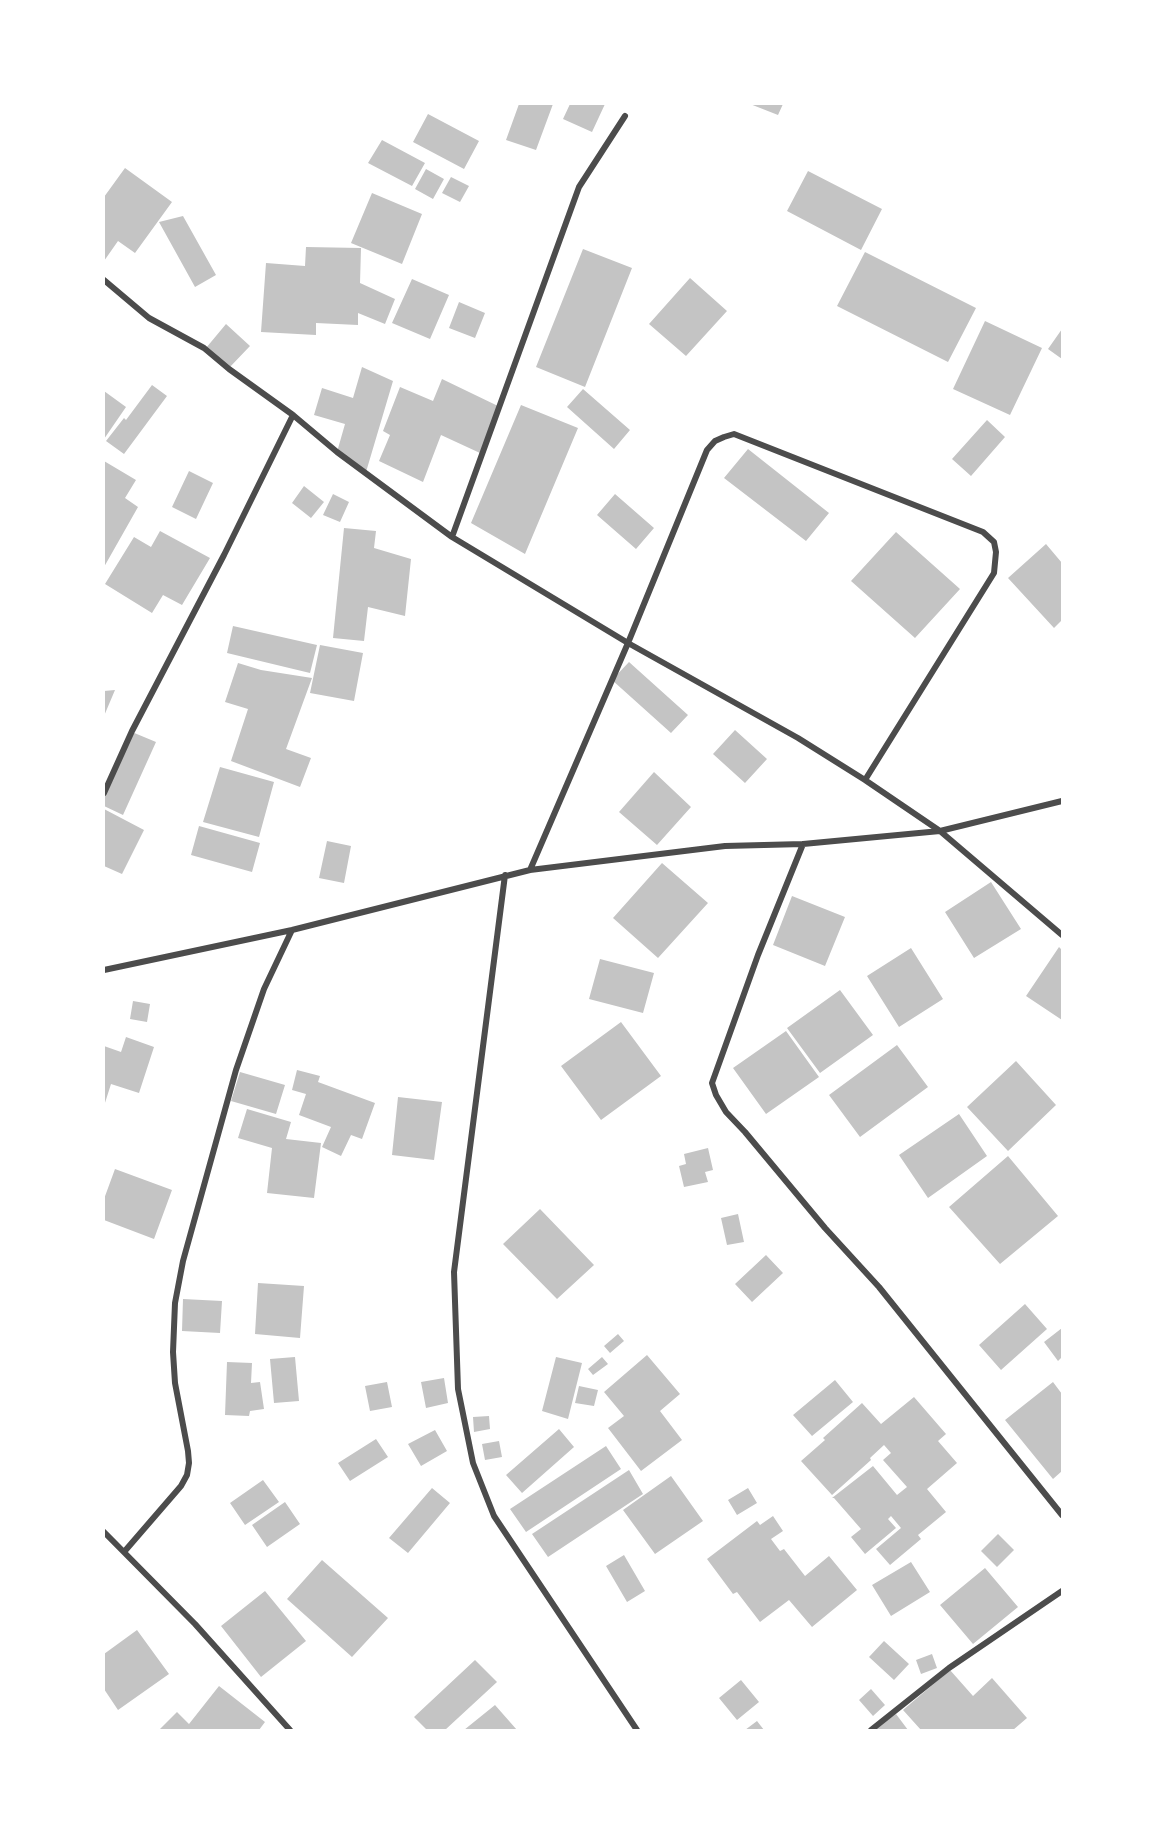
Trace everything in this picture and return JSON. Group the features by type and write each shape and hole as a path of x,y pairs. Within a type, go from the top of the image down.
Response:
{"street":[{"path":"452,537 579,187 625,116"},
{"path":"104,280 149,318 204,348 293,415 337,452 452,537 628,643 798,738 940,831 1062,935"},
{"path":"104,793 132,731 224,555 293,415"},
{"path":"530,870 628,643 707,450 715,441 724,436 734,434 983,532 994,542 996,552 994,573 865,780"},
{"path":"104,970 292,930 530,870 725,846 803,844 940,831 1062,801"},
{"path":"803,844 758,955 712,1083 716,1095 726,1112 825,1228 887,1296 1062,1515"},
{"path":"505,875 454,1272 458,1389 473,1463 494,1516 637,1731"},
{"path":"124,1552 181,1486 187,1475 188,1451 175,1383 173,1352 175,1304 183,1261 236,1070 264,989 292,930"},
{"path":"104,1532 195,1624 290,1731"},
{"path":"871,1731 949,1668 1062,1591"}],"building":[{"path":"519,104 553,104 536,150 506,140"},
{"path":"570,104 605,104 592,132 563,119"},
{"path":"750,104 783,104 778,115"},
{"path":"428,114 479,141 464,169 413,142"},
{"path":"382,140 425,163 412,186 368,163"},
{"path":"125,168 172,202 135,253 118,241 104,261 104,197"},
{"path":"426,169 444,179 433,199 415,189"},
{"path":"808,171 882,209 861,250 787,211"},
{"path":"451,177 469,186 460,202 442,193"},
{"path":"372,193 422,214 402,264 351,243"},
{"path":"183,216 216,275 195,287 159,222"},
{"path":"306,247 361,248 360,283 395,299 385,324 358,313 358,325 316,323 316,335 261,332 266,263 305,266"},
{"path":"583,249 632,268 585,387 536,367"},
{"path":"865,252 976,308 948,362 837,306"},
{"path":"690,278 727,311 686,356 649,324"},
{"path":"412,279 449,295 430,339 392,323"},
{"path":"459,302 485,313 475,338 449,328"},
{"path":"985,321 1042,348 1010,415 953,389"},
{"path":"226,324 250,346 229,368 206,348"},
{"path":"1062,329 1062,359 1048,349"},
{"path":"362,367 393,381 366,472 337,452 345,424 314,415 322,388 353,398"},
{"path":"442,379 498,406 480,453 441,435 423,482 379,461 390,435 383,431 400,387 433,401"},
{"path":"152,385 167,396 124,454 106,441 124,418 126,420"},
{"path":"583,389 630,430 614,449 567,407"},
{"path":"104,391 126,407 104,439"},
{"path":"521,405 578,428 525,554 471,523"},
{"path":"987,420 1005,437 971,476 952,459"},
{"path":"748,449 829,513 806,541 724,478"},
{"path":"104,461 136,480 125,498 138,507 104,567"},
{"path":"189,471 213,483 196,519 172,507"},
{"path":"304,486 324,502 311,518 292,503"},
{"path":"333,494 349,502 340,522 323,515"},
{"path":"615,494 654,528 636,549 597,515"},
{"path":"344,528 376,531 374,548 411,559 405,616 368,607 364,641 333,638"},
{"path":"160,531 210,558 182,605 163,595 152,613 105,584 134,537 151,547"},
{"path":"896,532 960,589 915,638 851,581"},
{"path":"1046,544 1062,563 1062,620 1054,628 1008,578"},
{"path":"233,626 317,645 310,673 227,653"},
{"path":"320,645 363,653 354,701 310,693"},
{"path":"629,662 688,715 671,733 612,680"},
{"path":"238,663 261,670 312,678 286,749 311,758 300,787 231,761 248,709 225,702"},
{"path":"115,690 104,716 104,691"},
{"path":"735,730 767,759 745,783 713,754"},
{"path":"132,732 156,742 123,815 104,806 104,796"},
{"path":"220,767 274,782 259,837 203,822"},
{"path":"654,772 691,807 657,845 619,812"},
{"path":"104,809 144,830 122,874 104,866"},
{"path":"199,826 260,843 252,872 191,855"},
{"path":"327,841 351,846 344,883 319,878"},
{"path":"662,863 708,903 658,958 613,918"},
{"path":"991,882 1021,929 974,958 945,912"},
{"path":"792,896 845,917 825,966 773,945"},
{"path":"1059,947 1062,950 1062,1020 1026,996"},
{"path":"911,948 943,999 899,1027 867,976"},
{"path":"600,959 654,973 643,1013 589,999"},
{"path":"840,990 873,1035 820,1073 787,1028"},
{"path":"133,1001 150,1004 147,1022 130,1019"},
{"path":"621,1022 661,1076 601,1120 561,1066"},
{"path":"786,1031 819,1077 766,1114 733,1068"},
{"path":"126,1037 154,1047 139,1093 111,1084 104,1106 104,1046 121,1052"},
{"path":"897,1045 928,1087 860,1137 829,1095"},
{"path":"1016,1061 1056,1105 1008,1151 967,1107"},
{"path":"297,1070 320,1076 318,1082 375,1103 362,1139 351,1135 341,1156 322,1147 331,1127 299,1115 306,1094 292,1090"},
{"path":"240,1072 285,1085 276,1114 231,1101"},
{"path":"398,1097 442,1102 434,1160 392,1155"},
{"path":"247,1109 291,1122 286,1139 321,1143 314,1198 267,1193 272,1148 238,1138"},
{"path":"959,1114 987,1156 928,1198 899,1155"},
{"path":"708,1148 713,1170 705,1172 708,1182 684,1187 679,1166 686,1164 684,1154"},
{"path":"1008,1156 1058,1216 1000,1264 949,1207"},
{"path":"115,1169 172,1190 154,1239 104,1220 104,1199"},
{"path":"540,1209 594,1265 557,1299 503,1244"},
{"path":"738,1214 744,1242 727,1245 721,1218"},
{"path":"766,1255 783,1273 752,1302 735,1284"},
{"path":"258,1283 304,1286 300,1338 255,1334"},
{"path":"183,1299 222,1301 220,1333 182,1331"},
{"path":"1025,1304 1047,1329 1001,1370 979,1345"},
{"path":"1062,1328 1062,1357 1058,1361 1044,1342"},
{"path":"618,1334 624,1341 610,1353 604,1346"},
{"path":"647,1355 680,1394 660,1411 682,1440 641,1471 608,1428 624,1416 604,1392"},
{"path":"295,1357 299,1401 274,1403 270,1359"},
{"path":"556,1357 582,1363 568,1419 542,1411"},
{"path":"602,1357 608,1364 593,1375 588,1369"},
{"path":"227,1362 252,1363 251,1383 260,1382 264,1409 250,1411 249,1416 225,1415"},
{"path":"444,1378 448,1403 426,1408 421,1382"},
{"path":"835,1380 853,1402 812,1436 793,1415"},
{"path":"387,1382 392,1407 370,1411 365,1386"},
{"path":"1053,1382 1062,1394 1062,1471 1053,1479 1005,1420"},
{"path":"579,1386 598,1390 594,1406 575,1403"},
{"path":"914,1397 946,1434 938,1441 957,1463 927,1489 946,1512 918,1535 921,1539 890,1565 876,1549 901,1528 891,1516 888,1519 896,1528 865,1554 851,1537 861,1529 832,1498 873,1466 897,1495 907,1487 883,1460 891,1453 884,1445 870,1458 871,1460 832,1495 801,1461 862,1403 881,1424"},
{"path":"489,1416 490,1429 474,1432 473,1417"},
{"path":"559,1429 574,1447 522,1493 506,1475"},
{"path":"435,1430 447,1451 421,1466 408,1444"},
{"path":"376,1439 388,1457 350,1481 338,1463"},
{"path":"499,1441 502,1457 485,1460 482,1444"},
{"path":"606,1446 621,1469 526,1532 510,1509"},
{"path":"629,1470 643,1494 548,1557 532,1534"},
{"path":"671,1476 703,1521 655,1554 623,1510"},
{"path":"263,1480 279,1502 245,1525 230,1503"},
{"path":"432,1488 450,1503 408,1553 389,1538"},
{"path":"748,1488 757,1503 737,1515 728,1500"},
{"path":"285,1502 300,1524 267,1547 252,1525"},
{"path":"773,1516 783,1531 771,1539 780,1551 784,1549 805,1576 829,1556 857,1590 812,1627 789,1600 760,1622 737,1592 733,1594 707,1559 757,1521 760,1525"},
{"path":"998,1534 1014,1550 997,1567 981,1551"},
{"path":"624,1555 645,1591 627,1602 606,1566"},
{"path":"322,1560 388,1618 352,1657 287,1599"},
{"path":"911,1562 930,1592 891,1616 872,1585"},
{"path":"985,1568 1018,1607 973,1644 940,1605"},
{"path":"265,1591 306,1641 261,1677 221,1626"},
{"path":"137,1630 169,1674 118,1710 104,1689 104,1654"},
{"path":"884,1641 909,1664 894,1680 869,1657"},
{"path":"932,1654 937,1668 921,1674 916,1660"},
{"path":"475,1660 497,1682 445,1730 427,1730 414,1717"},
{"path":"950,1670 973,1696 992,1678 1027,1718 1013,1730 921,1730 903,1710"},
{"path":"741,1680 759,1702 737,1720 719,1698"},
{"path":"219,1686 265,1722 259,1730 159,1730 177,1712 189,1724"},
{"path":"871,1689 885,1705 873,1716 859,1700"},
{"path":"495,1705 517,1730 464,1730"},
{"path":"896,1714 908,1730 873,1730"},
{"path":"757,1721 764,1730 745,1730"}]}
